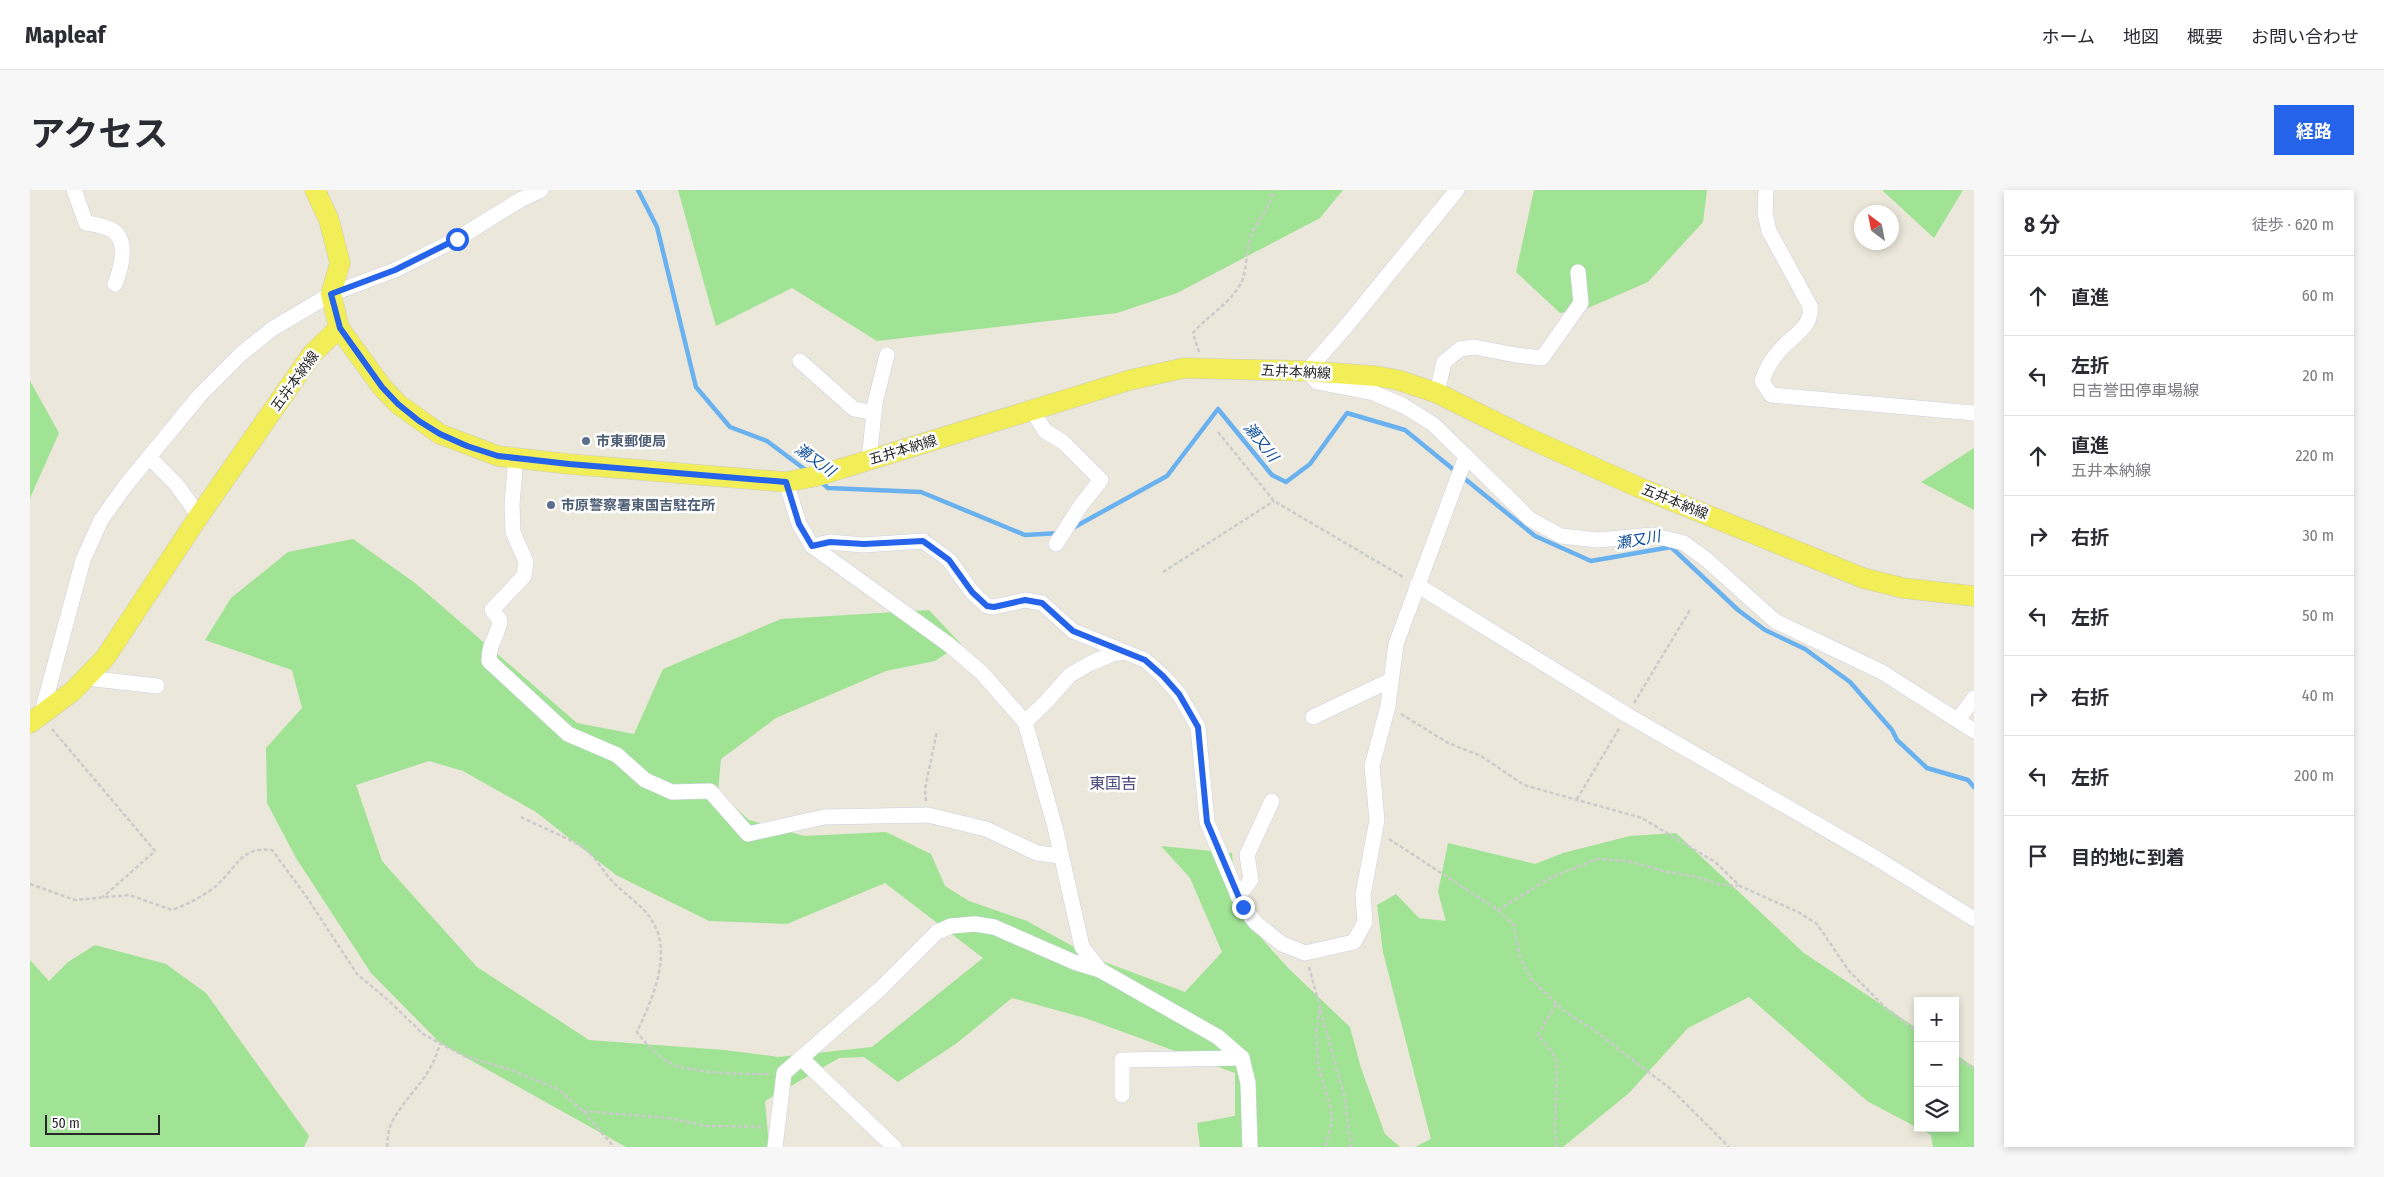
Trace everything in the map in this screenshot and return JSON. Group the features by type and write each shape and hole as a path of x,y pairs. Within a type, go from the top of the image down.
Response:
{"main road":[{"path":"315,190 329,220 340,263 331,294 340,328"},
{"name":"五井本納線","path":"36,720 86,678 105,658 199,516 312,354 340,328 382,387 398,404 419,421 440,434 467,446 498,456 786,482 800,481 1153,374 1184,368 1205,367 1307,371 1390,378 1437,393 1526,437 1638,487 1854,574 1904,588 1974,596"}],"street":[{"path":"74,190 86,223 111,229 119,237 123,253 115,284"},
{"path":"36,720 83,560 101,520 200,395 241,354 272,329 331,294 395,270 457,239 520,200 540,190"},
{"path":"1457,190 1348,324 1307,371 1317,382 1374,393 1404,406 1433,424 1530,519 1561,536 1598,540 1652,535 1684,543 1707,560 1775,621 1882,672 1974,730"},
{"path":"1766,190 1765,213 1769,231 1810,306 1811,315 1804,327 1781,348 1767,366 1762,381 1771,395 1974,413"},
{"path":"1437,393 1444,362 1460,349 1474,347 1516,356 1542,358 1582,304 1578,272"},
{"path":"869,460 874,413 887,355"},
{"path":"800,361 854,409 874,413"},
{"path":"1032,410 1045,431 1063,442 1101,480 1081,505 1056,544"},
{"path":"812,546 830,542 864,544 923,541 949,560 972,592 987,606 994,607 1025,600 1042,603 1073,631 1145,660 1179,694 1198,727 1207,822 1243,907 1256,923 1282,944 1305,953 1354,942 1365,922 1363,895 1378,820 1372,766 1388,706 1396,644 1466,456"},
{"path":"149,457 176,484 199,516"},
{"path":"516,458 512,504 513,532 526,562 524,576 492,610 500,620 499,630 489,646 489,661 568,734 617,755 645,780 672,792 710,790 748,834 824,818 928,815 986,829 1037,854 1061,856"},
{"path":"786,482 799,524 812,546 948,644 982,673 1024,722 1061,856 1082,947 1100,970"},
{"path":"1417,585 1627,715 1876,858 1974,919"},
{"path":"1024,722 1045,703 1070,675 1112,654 1126,652"},
{"path":"86,678 157,686"},
{"path":"1313,717 1391,680"},
{"path":"1958,720 1974,698"},
{"path":"1238,896 1251,880 1247,855 1272,801"},
{"path":"775,1147 784,1073 880,989 937,932 951,926 975,924 994,927 1074,962 1100,970 1218,1037 1242,1058 1248,1083 1250,1147"},
{"path":"801,1058 894,1147"},
{"path":"1122,1095 1122,1060 1242,1058"}],"path":[{"path":"1205,367 1193,333 1231,298 1242,282 1253,230 1266,213 1271,202 1272,190"},
{"path":"1218,432 1274,500 1417,585"},
{"path":"1163,572 1274,500"},
{"path":"1388,706 1448,743 1481,756 1524,785 1642,818 1716,862 1740,886"},
{"path":"36,720 155,851 102,898"},
{"path":"928,815 925,789 937,731"},
{"path":"521,817 588,850 604,873 651,918 658,934 660,968 653,995 637,1032 650,1048 670,1064 694,1069 751,1074 784,1073"},
{"path":"1375,830 1498,910 1514,925 1520,956 1531,979 1565,1012 1594,1030 1672,1090 1729,1147"},
{"path":"30,884 75,900 129,895 172,910 197,900 218,884 234,864 253,850 272,850 306,896 357,974 388,1000 423,1034 464,1056 508,1069 558,1089 583,1111 614,1147"},
{"path":"1498,910 1550,878 1597,859 1628,861 1663,871 1698,876 1718,884 1740,886 1798,912 1817,924 1849,971 1886,1008 1914,1029"},
{"path":"1305,953 1345,1099 1351,1147"},
{"path":"1556,1004 1538,1036 1552,1051 1557,1062 1555,1129 1557,1147"},
{"path":"1320,1008 1316,1031 1318,1065 1330,1105 1332,1122 1324,1147"},
{"path":"387,1147 388,1132 392,1120 426,1077 436,1058 440,1043"},
{"path":"1959,1060 1974,1068"},
{"path":"583,1111 668,1118 707,1126 777,1128"}],"green space":[{"path":"678,190 1343,190 1320,218 1177,293 1117,313 877,341 792,288 716,326"},
{"path":"1534,190 1707,190 1703,222 1648,282 1588,308 1560,313 1516,272"},
{"path":"1882,190 1963,190 1934,238"},
{"path":"30,381 59,433 30,498"},
{"path":"1974,448 1974,510 1921,482"},
{"path":"353,539 415,583 577,723 634,734 663,669 781,619 929,610 961,644 935,661 886,671 776,718 721,759 718,792 749,820 804,836 886,832 931,854 945,886 969,901 1027,921 1094,958 1185,992 1222,952 1190,878 1161,846 1232,853 1237,911 1288,968 1350,1027 1361,1068 1385,1134 1400,1147 1200,1147 1197,1123 1235,1116 1235,1073 1085,1018 1012,998 957,1043 898,1082 864,1057 839,1058 765,1101 769,1147 626,1147 440,1043 371,973 296,858 267,803 266,748 302,708 292,670 205,640 231,598 288,552","holes":["429,761 463,771 536,812 616,875 709,921 787,924 885,883 983,958 872,1047 779,1057 724,1050 589,1040 477,967 382,861 356,785"]},
{"path":"1676,833 1804,953 1914,1026 1914,1126 1867,1101 1749,997 1688,1028 1629,1093 1563,1147 1415,1147 1431,1139 1383,952 1377,905 1396,894 1419,918 1446,921 1438,892 1448,843 1535,864 1563,853 1630,836"},
{"path":"95,945 166,964 206,993 309,1136 304,1147 30,1147 30,960 49,981 68,962"},
{"path":"1959,1057 1974,1067 1974,1147 1933,1147 1931,1135 1926,1132 1959,1132"}],"waterway":[{"name":"瀬又川","path":"638,190 657,227 696,387 730,427 767,441 807,471"},
{"name":"瀬又川","path":"1071,529 1167,476 1218,409 1272,475 1286,482 1310,464 1347,413 1405,430 1535,536 1591,561 1671,547 1738,610 1765,630 1805,649 1850,682 1892,730 1897,740 1927,768 1968,780 1974,787"},
{"name":"瀬又川","path":"821,482 828,488 921,492 1025,535 1060,533"}],"place":[{"name":"市東郵便局","path":"586,441"},
{"name":"市原警察署東国吉駐在所","path":"551,505"}],"district":[{"name":"東国吉","path":"1113,783"}],"route":[{"path":"457,239 395,270 331,294 340,328 354,351 398,404 419,421 440,434 467,446 498,456 569,464 786,482 790,500 799,524 812,546 821,542 864,544 923,541 949,560 972,592 987,606 994,607 1025,600 1042,603 1073,631 1145,660 1179,694 1198,727 1207,822 1243,907"}]}
